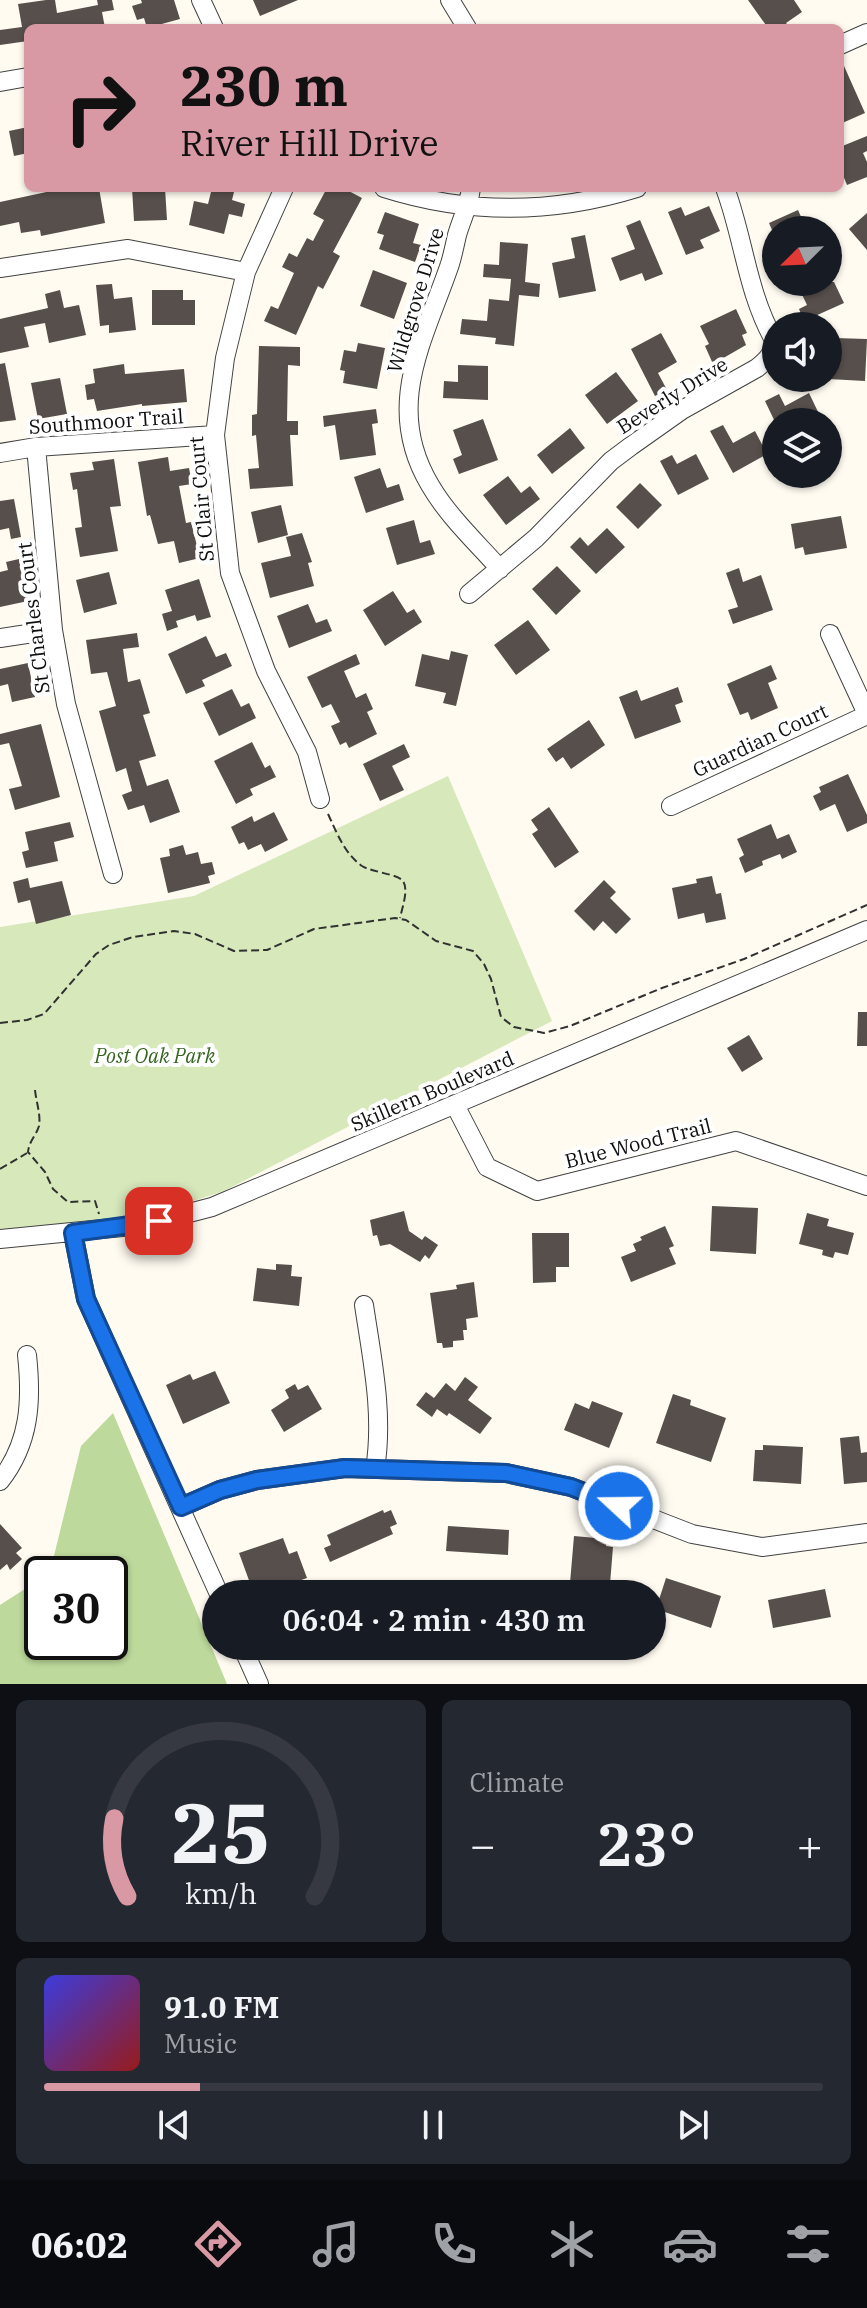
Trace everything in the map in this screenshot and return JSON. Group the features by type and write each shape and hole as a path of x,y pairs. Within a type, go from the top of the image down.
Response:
{"street":[{"path":"201,0 212,24"},
{"path":"450,0 465,24"},
{"path":"844,43 867,33"},
{"path":"0,82 24,78"},
{"name":"St Clair Court","path":"282,192 246,272 225,358 215,435 230,573 266,671 307,752 320,799"},
{"path":"422,192 470,197 526,209 602,199 624,192"},
{"name":"Beverly Drive","path":"469,594 500,569 631,446 682,410 768,359 774,349 774,340 749,283 744,248 726,192"},
{"name":"Wildgrove Drive","path":"470,197 412,368 410,420 413,451 430,485 450,514 500,569"},
{"path":"0,268 128,249 246,272"},
{"name":"Southmoor Trail","path":"0,453 36,447 215,435"},
{"name":"St Charles Court","path":"36,447 53,630 66,704 113,874"},
{"path":"0,638 53,630"},
{"path":"830,634 867,714"},
{"name":"Guardian Court","path":"671,806 867,714"},
{"name":"Skillern Boulevard","path":"0,1239 143,1225 212,1207 867,930"},
{"name":"Blue Wood Trail","path":"455,1105 487,1167 537,1191 736,1141 867,1186"},
{"path":"73,1233 86,1299 213,1580"},
{"path":"364,1305 378,1399 375,1469"},
{"path":"0,1481 13,1465 28,1424 31,1391 27,1355"},
{"path":"181,1507 220,1490 257,1480 345,1468 506,1473 571,1487 692,1534 762,1547 867,1533"},
{"path":"248,1660 259,1684"}],"path":[{"path":"320,799 352,857 365,868 400,877 404,882 400,919"},
{"path":"0,1023 27,1020 44,1014 96,954 109,945 133,937 174,931 195,934 234,951 267,950 314,929 400,919 436,941 473,951 491,979 501,1017 514,1027 544,1033 570,1026 662,988 744,959 867,905"},
{"path":"0,1169 28,1152 30,1141 38,1131 40,1121 35,1090"},
{"path":"28,1152 45,1172 53,1189 68,1202 95,1201 100,1230"}],"green space":[{"name":"Post Oak Park","path":"448,776 552,1021 224,1191 147,1216 0,1231 0,927 194,896"},
{"path":"113,1413 202,1625 202,1660 217,1660 227,1684 0,1684 0,1605 24,1590 24,1660 128,1660 128,1556 54,1556 81,1446"}],"building":[{"path":"55,0 57,13 98,5 97,0 112,0 114,10 102,12 104,24 24,24 24,42 0,45 0,30 22,27 18,4"},
{"path":"141,0 174,0 180,19 146,24 144,18 137,20 132,6 142,3"},
{"path":"253,0 298,0 260,16"},
{"path":"748,0 794,0 802,12 787,24 765,24"},
{"path":"844,66 865,113 844,122"},
{"path":"24,128 24,154 14,156 9,131"},
{"path":"867,136 867,151 863,153 867,162 867,177 847,185 844,178 844,145"},
{"path":"46,192 100,192 105,223 41,236 40,230 21,233 19,222 0,226 0,202"},
{"path":"132,192 165,192 167,220 134,221"},
{"path":"211,192 234,192 232,200 245,204 242,217 229,214 224,234 189,225 194,201 208,204"},
{"path":"325,192 351,192 362,198 333,252 340,256 323,289 318,286 296,335 264,321 271,306 278,309 294,273 282,267 289,253 297,257 307,238 313,241 324,220 313,214"},
{"path":"709,206 720,231 700,240 704,248 686,255 668,212 681,207 685,216"},
{"path":"798,210 801,216 785,216"},
{"path":"385,212 419,224 413,243 421,245 415,262 379,249 384,235 377,233"},
{"path":"867,213 867,250 849,229"},
{"path":"640,220 663,274 645,281 642,273 620,281 611,258 635,249 626,226"},
{"path":"585,235 596,291 559,298 552,263 575,258 571,238"},
{"path":"500,242 528,244 525,282 540,284 539,297 519,295 514,346 495,344 496,338 460,334 462,319 487,321 489,299 509,301 511,279 483,277 484,264 499,265"},
{"path":"373,270 407,283 394,319 360,306"},
{"path":"112,284 114,299 132,297 136,330 109,333 109,325 100,326 96,285"},
{"path":"60,290 64,308 79,305 86,335 49,343 45,323 24,327 29,347 0,353 0,319 48,308 45,294"},
{"path":"152,290 183,290 183,300 195,300 195,325 152,325"},
{"path":"803,296 841,296 844,303 824,312 800,312 799,309 807,305"},
{"path":"736,309 747,333 742,335 746,345 713,364 705,346 709,344 700,326"},
{"path":"661,333 677,362 658,373 667,390 655,396 631,349"},
{"path":"842,338 867,339 865,381 842,380"},
{"path":"358,343 385,348 377,389 343,383 345,371 340,370 344,350 356,352"},
{"path":"259,346 300,347 300,366 288,365 287,421 298,421 298,435 290,435 293,486 250,489 248,469 259,468 256,435 252,436 252,415 257,414"},
{"path":"5,363 16,420 0,422 0,364"},
{"path":"124,364 125,374 184,369 187,402 142,404 97,411 94,399 87,400 85,385 95,383 93,369"},
{"path":"458,365 488,366 488,400 443,398 444,381 458,382"},
{"path":"616,372 638,401 607,424 585,395"},
{"path":"60,378 67,414 38,419 31,383"},
{"path":"809,393 816,408 768,408 765,401 779,394 785,406"},
{"path":"376,409 378,423 372,424 376,455 340,460 335,425 324,427 323,416"},
{"path":"483,419 498,460 459,474 453,459 462,455 453,430"},
{"path":"723,425 733,443 755,431 762,444 762,457 733,473 710,431"},
{"path":"570,428 585,448 552,474 537,455"},
{"path":"696,454 709,479 678,495 660,461 672,455 677,464"},
{"path":"168,457 170,471 189,468 192,484 179,486 186,523 191,522 200,558 179,563 174,541 158,544 150,515 147,516 138,462"},
{"path":"114,459 121,506 110,507 118,551 80,557 75,528 82,527 77,489 73,490 70,473 94,470 92,462"},
{"path":"380,468 387,488 399,484 404,500 366,513 354,477"},
{"path":"508,476 521,493 530,486 540,499 506,525 483,495"},
{"path":"640,483 662,505 638,529 616,507"},
{"path":"14,499 21,537 11,539 9,528 0,530 0,501"},
{"path":"281,505 288,535 258,543 251,512"},
{"path":"841,516 847,548 805,555 803,547 795,549 791,524"},
{"path":"414,520 420,543 430,540 435,554 397,565 386,528"},
{"path":"607,528 625,547 596,574 570,547 580,537 588,546"},
{"path":"302,533 312,562 308,563 314,586 270,598 261,563 291,556 286,537"},
{"path":"19,559 28,601 0,607 0,572 8,570 6,562"},
{"path":"557,566 581,591 556,615 532,589"},
{"path":"739,568 743,582 761,575 773,610 733,624 728,610 738,607 726,573"},
{"path":"109,572 117,604 84,613 76,580"},
{"path":"199,579 211,617 197,621 195,615 176,621 178,627 167,631 162,614 172,611 165,590"},
{"path":"393,591 407,613 414,609 422,622 385,646 363,610"},
{"path":"308,604 316,623 327,619 332,631 289,648 277,616"},
{"path":"528,620 550,650 516,675 494,645"},
{"path":"137,633 139,647 123,649 128,682 140,679 150,713 143,715 156,756 139,761 147,786 168,779 180,812 150,823 144,805 128,810 122,795 132,791 126,768 116,772 99,711 116,706 107,672 91,674 86,640"},
{"path":"206,636 216,657 226,653 232,666 202,680 205,686 186,694 168,654"},
{"path":"451,651 468,655 456,706 443,703 446,693 415,686 422,654 449,660"},
{"path":"356,654 360,664 344,671 356,698 366,693 373,709 367,712 377,734 349,748 346,742 340,745 331,726 340,722 331,704 322,708 307,677"},
{"path":"28,663 35,697 12,702 8,684 0,686 0,669"},
{"path":"771,665 777,679 768,683 778,708 751,720 748,712 740,715 727,684"},
{"path":"678,687 683,702 675,705 681,722 635,739 619,697 637,690 641,701"},
{"path":"232,689 241,707 249,703 256,718 219,736 203,703"},
{"path":"589,720 605,745 571,769 563,757 556,762 547,749"},
{"path":"41,724 60,797 15,810 9,789 22,786 9,743 0,745 0,734"},
{"path":"252,742 265,768 270,765 276,777 250,789 253,795 236,804 214,761"},
{"path":"404,744 410,757 392,766 404,790 380,801 363,764"},
{"path":"848,774 867,815 867,823 847,832 835,804 820,811 813,796 821,792 819,787"},
{"path":"549,807 579,852 555,868 532,834 538,830 531,820"},
{"path":"274,812 288,840 265,852 261,844 248,850 244,842 239,844 231,827 252,816 254,822"},
{"path":"70,822 74,837 54,842 58,861 26,868 22,852 29,850 25,832"},
{"path":"771,824 777,839 789,834 797,852 782,859 780,854 762,861 763,865 745,873 739,858 744,855 737,839"},
{"path":"183,845 186,855 198,852 201,864 212,862 215,874 208,876 210,883 168,893 160,858 170,856 169,849"},
{"path":"712,876 716,894 721,893 726,919 706,923 704,913 678,919 672,888"},
{"path":"28,878 30,888 62,881 71,915 36,924 30,900 18,903 13,882"},
{"path":"604,880 616,892 610,898 631,919 616,934 603,921 594,931 574,911"},
{"path":"858,1012 867,1012 867,1046 857,1046"},
{"path":"749,1035 763,1059 742,1072 727,1048"},
{"path":"712,1206 758,1208 756,1254 710,1251"},
{"path":"404,1211 409,1231 422,1240 425,1236 438,1245 429,1259 425,1255 420,1262 390,1244 380,1246 377,1235 373,1236 370,1220"},
{"path":"807,1213 829,1219 827,1226 854,1233 848,1255 835,1252 833,1258 822,1255 823,1250 799,1244"},
{"path":"665,1226 674,1246 669,1248 676,1264 631,1282 621,1257 636,1251 633,1244 642,1240 640,1237"},
{"path":"532,1233 569,1233 569,1267 556,1267 556,1282 533,1283"},
{"path":"276,1264 292,1265 291,1276 302,1277 299,1306 253,1301 257,1268 276,1270"},
{"path":"474,1282 478,1317 466,1319 464,1340 453,1341 453,1347 443,1348 442,1343 437,1343 430,1293 457,1289 456,1285"},
{"path":"215,1371 230,1403 183,1424 166,1385 190,1374 193,1380"},
{"path":"465,1377 478,1387 468,1400 492,1418 480,1434 449,1413 447,1416 437,1409 432,1417 416,1405 426,1392 434,1398 446,1383 455,1391"},
{"path":"295,1384 298,1390 308,1385 322,1409 284,1432 271,1410 289,1398 285,1390"},
{"path":"673,1394 691,1400 690,1405 726,1418 711,1462 656,1443"},
{"path":"592,1401 623,1413 609,1448 564,1430 575,1403 589,1409"},
{"path":"859,1436 861,1453 867,1452 867,1482 844,1484 840,1438"},
{"path":"763,1445 803,1447 801,1484 753,1481 755,1450 763,1450"},
{"path":"383,1510 384,1513 391,1510 397,1524 390,1527 393,1534 330,1562 324,1548 331,1545 327,1535"},
{"path":"0,1524 22,1548 16,1553 22,1559 10,1570 7,1564 0,1570"},
{"path":"448,1526 509,1530 508,1555 446,1551"},
{"path":"574,1536 607,1539 606,1546 613,1547 610,1580 570,1580"},
{"path":"283,1538 289,1554 297,1551 307,1578 249,1580 239,1553"},
{"path":"665,1580 721,1596 711,1628 666,1612"},
{"path":"825,1589 831,1617 773,1628 768,1600"}],"route":[{"path":"159,1221 73,1233 86,1299 181,1507 220,1490 257,1480 345,1468 506,1473 571,1487 619,1506"}]}
